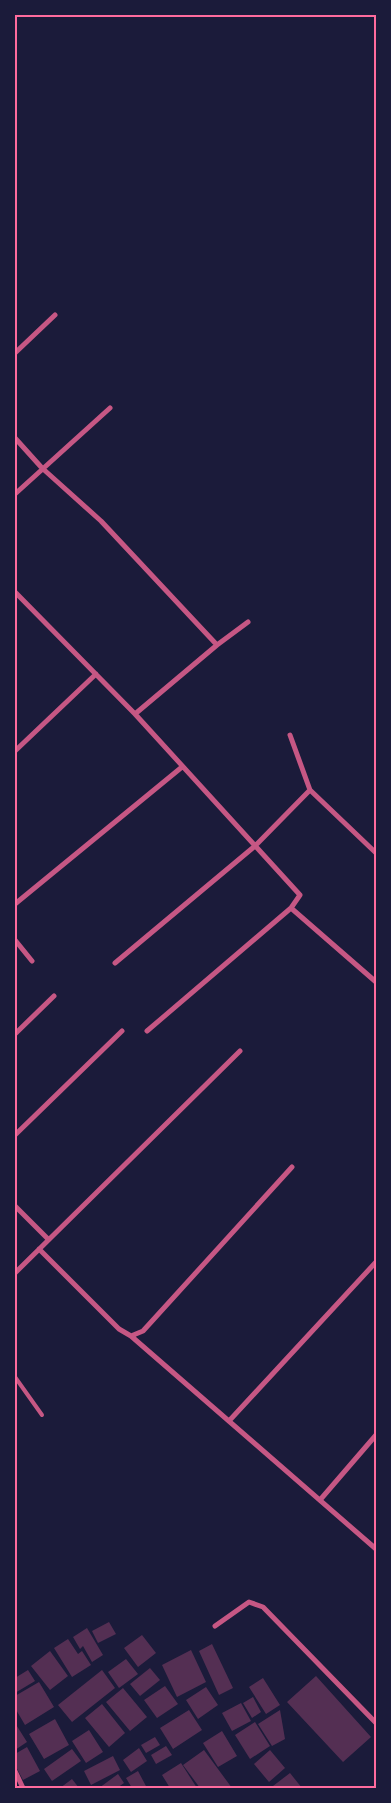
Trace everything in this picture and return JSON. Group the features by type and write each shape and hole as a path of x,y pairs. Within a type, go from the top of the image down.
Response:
{"street":[{"path":"15,353 55,315"},
{"path":"15,494 110,408"},
{"path":"15,438 42,468 101,521 217,645"},
{"path":"15,592 135,714 300,896 291,908 146,1031"},
{"path":"135,714 217,645 248,622"},
{"path":"15,751 96,674"},
{"path":"290,736 310,790 376,853"},
{"path":"15,904 182,767"},
{"path":"115,963 255,846 310,790"},
{"path":"291,908 376,982"},
{"path":"15,940 32,961"},
{"path":"15,1034 54,996"},
{"path":"15,1136 122,1031"},
{"path":"15,1273 240,1051"},
{"path":"131,1336 143,1331 292,1167"},
{"path":"15,1206 48,1239"},
{"path":"39,1249 119,1329 131,1336 376,1549"},
{"path":"229,1421 376,1262"},
{"path":"320,1500 376,1435"},
{"path":"214,1626 249,1602 263,1607 376,1723"},
{"path":"15,1771 23,1788"}],"lane":[{"path":"15,1377 42,1415"}],"building":[{"path":"109,1622 116,1634 98,1643 92,1631"},
{"path":"87,1628 103,1655 92,1662 83,1646 80,1649 73,1637"},
{"path":"142,1635 156,1653 138,1667 124,1648"},
{"path":"68,1639 78,1654 82,1651 91,1665 72,1677 54,1648"},
{"path":"212,1644 233,1688 219,1695 199,1651"},
{"path":"191,1650 206,1682 177,1697 162,1665"},
{"path":"50,1651 68,1676 50,1690 31,1666"},
{"path":"126,1659 138,1674 119,1688 108,1672"},
{"path":"150,1668 160,1680 140,1696 130,1684"},
{"path":"28,1670 35,1681 15,1693 15,1678"},
{"path":"102,1670 115,1688 72,1722 58,1705"},
{"path":"316,1676 371,1737 343,1762 287,1702"},
{"path":"263,1678 280,1705 266,1714 249,1687"},
{"path":"39,1682 54,1707 25,1725 15,1708 15,1696"},
{"path":"165,1686 178,1704 157,1718 144,1700"},
{"path":"206,1687 218,1705 198,1719 186,1700"},
{"path":"123,1688 147,1717 130,1731 106,1702"},
{"path":"253,1697 261,1712 252,1718 243,1703"},
{"path":"241,1703 251,1721 232,1731 222,1713"},
{"path":"102,1704 125,1733 109,1747 85,1718"},
{"path":"189,1710 202,1730 173,1749 160,1728"},
{"path":"280,1710 285,1739 272,1746 258,1724"},
{"path":"55,1719 69,1745 44,1759 29,1734"},
{"path":"255,1722 270,1746 250,1759 235,1735"},
{"path":"15,1723 27,1742 15,1750"},
{"path":"89,1730 103,1752 86,1763 72,1741"},
{"path":"222,1731 237,1756 218,1767 203,1743"},
{"path":"155,1737 160,1745 146,1753 141,1745"},
{"path":"166,1746 172,1755 156,1764 151,1755"},
{"path":"27,1747 40,1771 23,1780 15,1765 15,1754"},
{"path":"139,1748 147,1761 131,1772 123,1760"},
{"path":"72,1749 81,1761 52,1781 44,1769"},
{"path":"204,1750 232,1788 200,1788 183,1765"},
{"path":"270,1750 285,1768 269,1782 254,1764"},
{"path":"113,1756 120,1770 91,1785 84,1771"},
{"path":"181,1763 197,1788 170,1788 162,1775"},
{"path":"138,1771 147,1788 132,1788 126,1778"},
{"path":"290,1773 302,1788 275,1788 273,1786"},
{"path":"118,1774 124,1783 117,1788 99,1788"},
{"path":"72,1779 79,1788 60,1788"}]}
